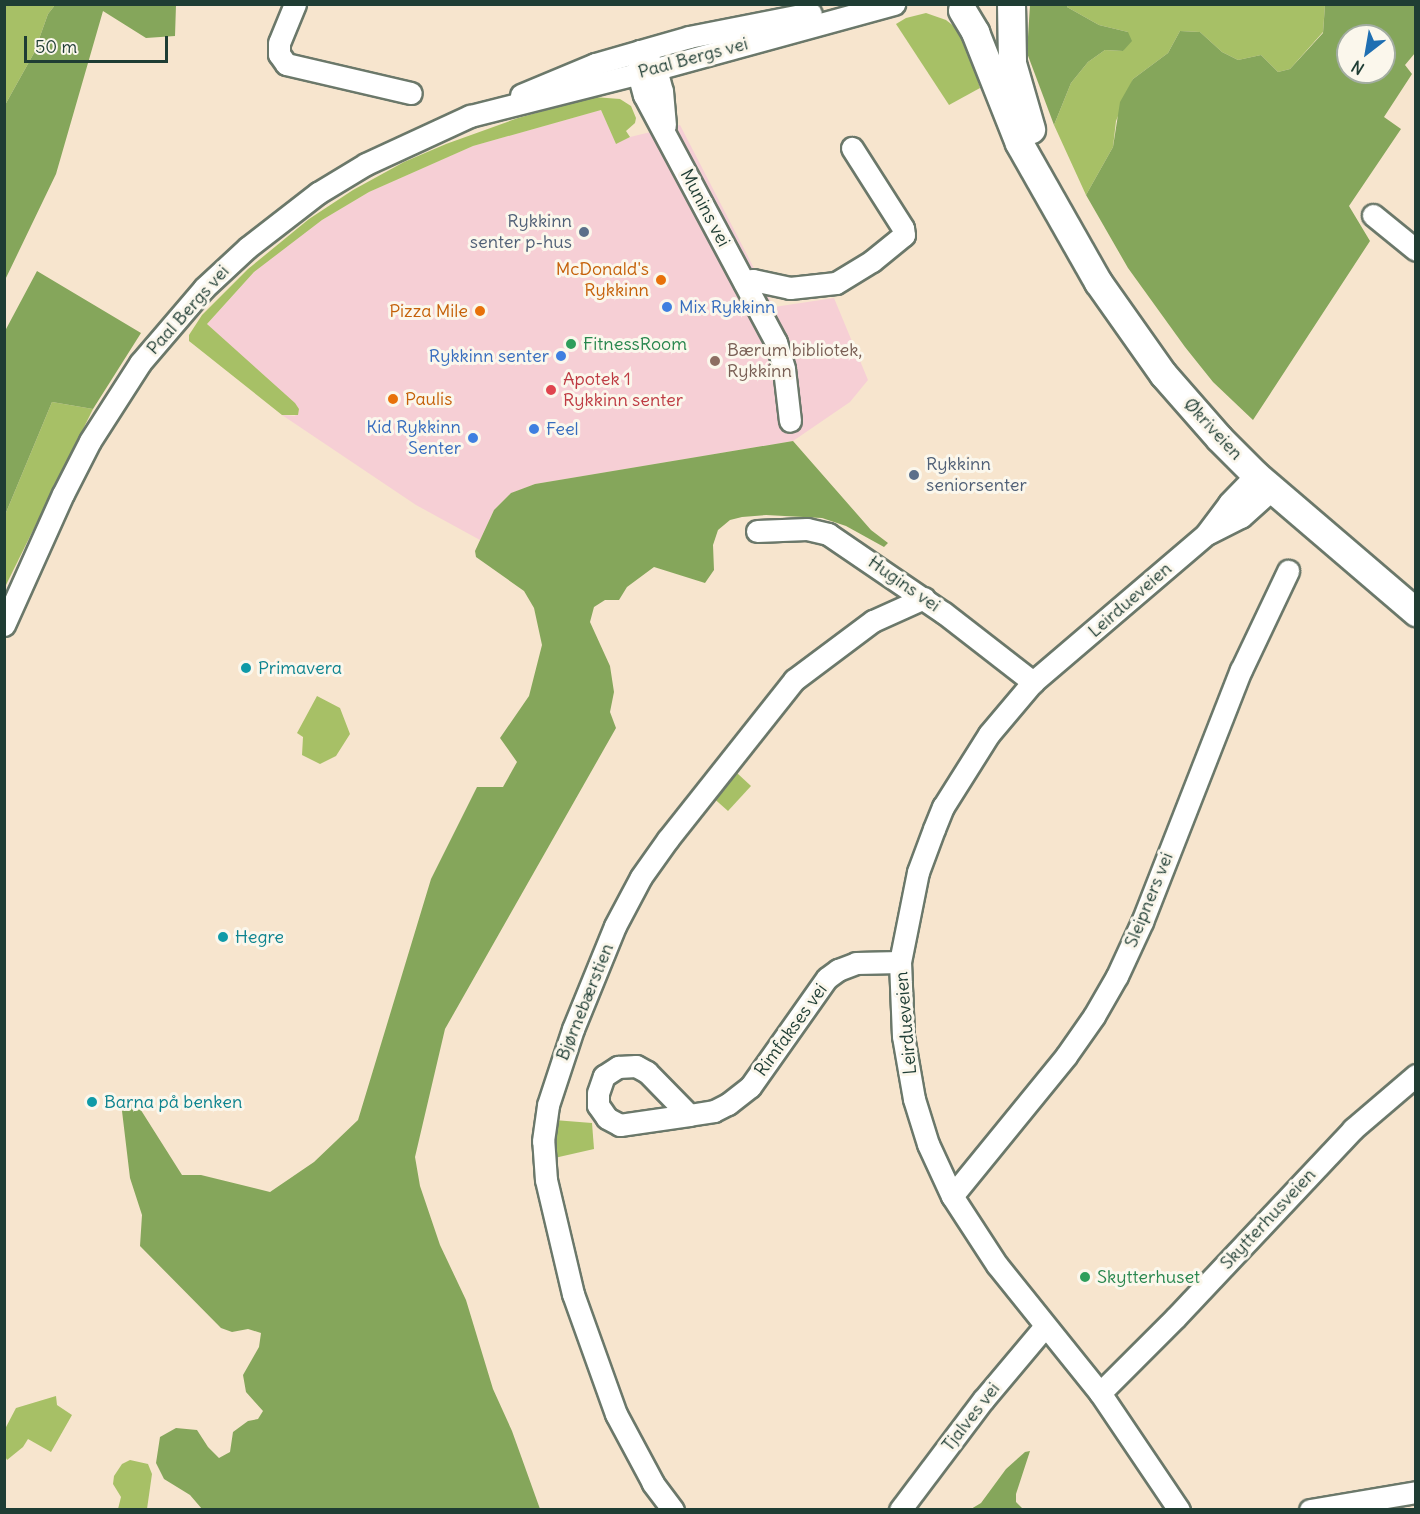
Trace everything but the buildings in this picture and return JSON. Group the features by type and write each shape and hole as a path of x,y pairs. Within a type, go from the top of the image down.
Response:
{"main road":[{"path":"956,7 975,15 988,14 1006,4"},
{"name":"Økriveien","path":"1011,4 1012,63 1055,207"},
{"name":"Økriveien","path":"956,7 975,32 1019,143 1055,207 1098,282 1163,374 1199,416 1264,482 1416,612"}],"street":[{"path":"295,4 279,43 279,54 286,64 411,93"},
{"name":"Paal Bergs vei","path":"4,625 63,494 90,441 140,363 204,288 247,248 318,193 415,140 491,109 542,84 595,64 689,37 843,4"},
{"name":"Paal Bergs vei","path":"491,109 647,71 765,21 894,4"},
{"name":"Munins vei","path":"640,51 647,71 644,95 776,342 784,369 790,421"},
{"path":"744,282 753,280 790,288 836,283 872,261 904,235 903,228 852,148"},
{"path":"1373,215 1416,250"},
{"name":"Leirdueveien","path":"1179,1509 1100,1393 1045,1326 974,1232 952,1196 928,1144 914,1099 903,1036 900,963 918,872 943,807 989,734 1033,682 1206,534 1228,503 1264,482"},
{"name":"Hugins vei","path":"757,531 807,529 828,534 924,598 1033,682"},
{"name":"Sleipners vei","path":"952,1196 1066,1056 1094,1016 1117,976 1142,922 1240,670 1288,571"},
{"name":"Bjørnebærstien","path":"673,1509 653,1483 616,1414 573,1294 546,1180 543,1141 548,1105 573,1029 615,926 637,884 668,839 794,680 873,621 924,598"},
{"name":"Rimfakses vei","path":"688,1115 714,1111 745,1091 761,1073 827,978 838,970 856,963 900,963"},
{"name":"Skytterhusveien","path":"1100,1393 1176,1317 1353,1129 1416,1075"},
{"name":"Tjalves vei","path":"900,1509 983,1400 1045,1326"},
{"path":"1310,1509 1338,1508 1400,1492 1416,1492"}],"shaded area":[{"path":"601,110 616,143 630,137 680,125 774,307 834,298 868,380 850,402 793,441 535,484 511,493 494,510 480,540 416,505 282,415 295,416 299,409 207,324 254,272 285,246 322,220 369,192 473,146"}],"green space":[{"path":"5,5 55,5 48,14 34,53 5,105"},
{"path":"55,5 176,5 175,36 146,38 103,11 56,174 5,280 5,105 34,53 48,14"},
{"path":"1030,5 1068,5 1067,7 1099,25 1128,32 1132,41 1123,51 1105,50 1088,62 1071,83 1054,125 1027,53"},
{"path":"1068,5 1325,5 1323,32 1290,69 1278,72 1261,55 1238,60 1222,52 1200,32 1180,31 1168,53 1133,79 1116,121 1113,147 1086,195 1054,125 1071,83 1088,62 1105,50 1123,51 1128,32 1099,25 1067,7"},
{"path":"1325,5 1415,5 1415,53 1405,65 1412,74 1384,117 1401,129 1349,206 1370,241 1253,420 1213,382 1185,347 1128,268 1086,195 1113,147 1120,102 1133,79 1168,53 1180,31 1200,32 1222,52 1238,60 1261,55 1278,72 1290,69 1323,33"},
{"path":"926,13 946,20 965,35 980,88 949,105 896,24 906,18"},
{"path":"594,97 620,99 631,106 636,118 635,123 626,131 630,137 616,144 601,110 473,146 369,192 322,220 254,272 207,324 295,403 299,409 298,415 282,415 189,341 189,335 202,315 248,269 309,219 353,190 404,162 446,144 518,118"},
{"path":"37,271 141,333 93,409 52,402 5,515 5,331"},
{"path":"52,402 93,409 5,587 5,515"},
{"path":"793,441 871,530 888,543 884,547 846,526 822,518 766,515 742,517 730,520 718,530 713,545 714,570 705,583 654,567 627,587 619,600 605,600 594,607 590,622 610,666 614,692 610,712 616,728 445,1029 415,1157 420,1186 440,1245 466,1300 493,1389 512,1431 540,1509 202,1509 190,1495 164,1479 156,1463 160,1437 176,1428 197,1430 208,1447 219,1458 230,1452 233,1432 248,1421 258,1419 263,1411 246,1392 243,1375 259,1347 261,1333 248,1329 232,1332 221,1328 140,1246 142,1215 130,1178 122,1111 132,1096 182,1175 201,1175 270,1192 314,1162 358,1120 431,879 477,787 503,787 517,762 500,738 529,696 542,645 534,608 524,591 476,557 475,551 494,510 511,493 535,484"},
{"path":"317,696 340,708 350,734 336,756 320,764 302,755 303,737 297,733"},
{"path":"737,773 751,786 728,811 710,795 724,776"},
{"path":"554,1120 592,1123 594,1149 550,1159"},
{"path":"56,1396 57,1405 72,1415 51,1452 28,1439 23,1447 7,1460 5,1429 16,1408"},
{"path":"1030,1451 1016,1494 1016,1502 1023,1509 971,1509 981,1503 1006,1469 1025,1452"},
{"path":"130,1460 148,1464 152,1474 147,1509 118,1509 121,1497 113,1484 114,1476 122,1464"}],"place":[{"name":"Rykkinn senter p-hus","path":"584,232"},
{"name":"McDonald's Rykkinn","path":"661,280"},
{"name":"Mix Rykkinn","path":"667,307"},
{"name":"Pizza Mile","path":"480,311"},
{"name":"FitnessRoom","path":"571,344"},
{"name":"Rykkinn senter","path":"561,356"},
{"name":"Bærum bibliotek, Rykkinn","path":"715,361"},
{"name":"Apotek 1 Rykkinn senter","path":"551,390"},
{"name":"Paulis","path":"393,399"},
{"name":"Feel","path":"534,429"},
{"name":"Kid Rykkinn Senter","path":"473,438"},
{"name":"Rykkinn seniorsenter","path":"914,475"},
{"name":"Primavera","path":"246,668"},
{"name":"Hegre","path":"223,937"},
{"name":"Barna på benken","path":"92,1102"},
{"name":"Skytterhuset","path":"1085,1277"}]}
